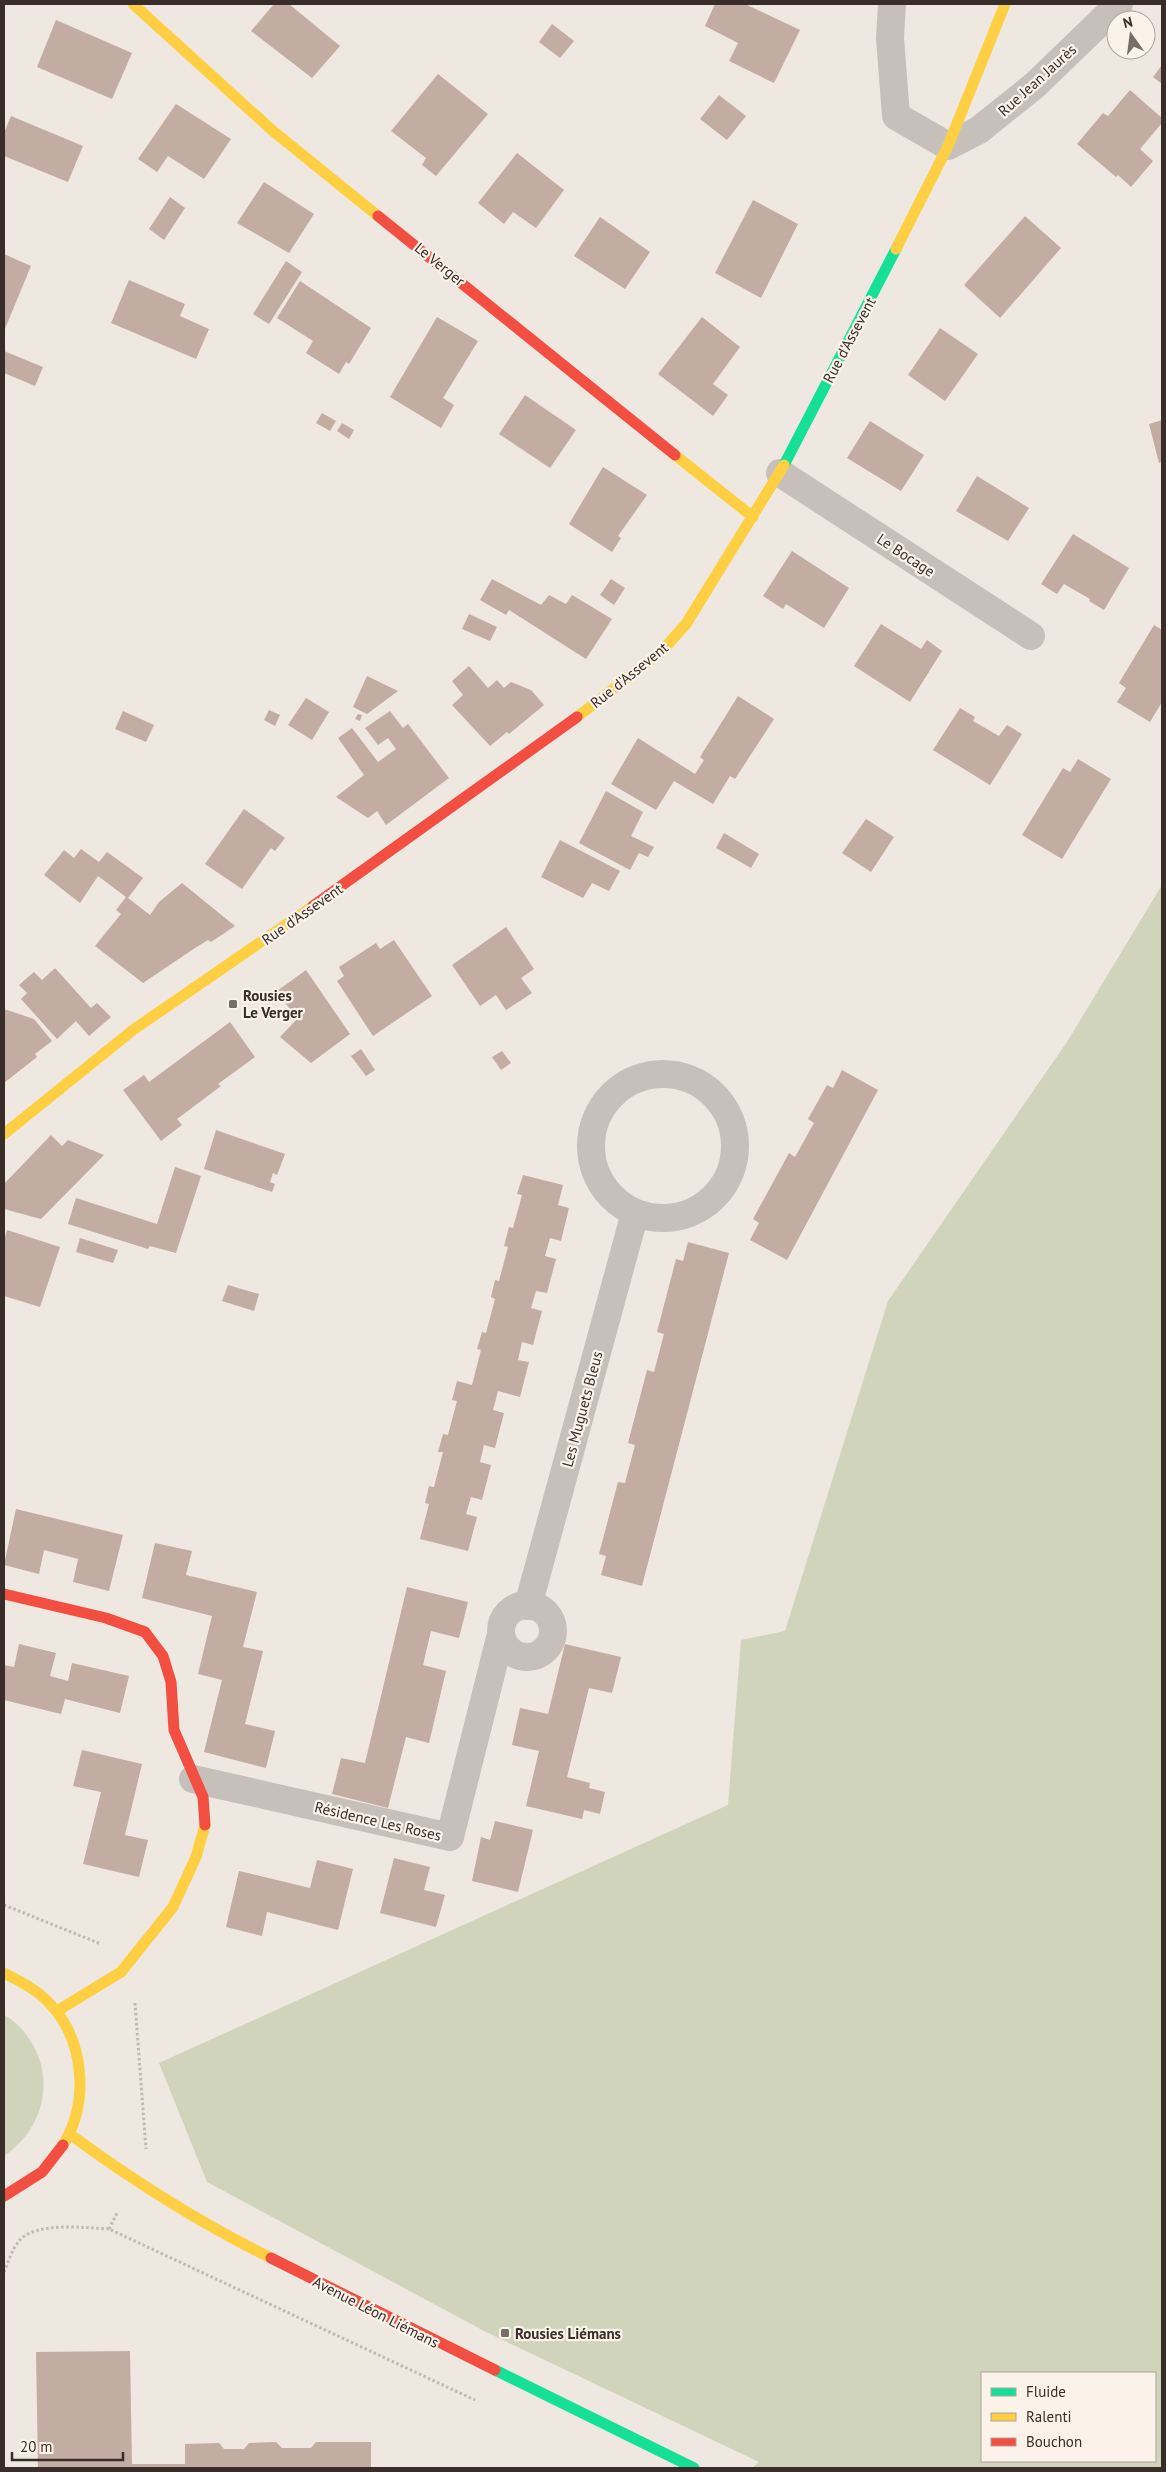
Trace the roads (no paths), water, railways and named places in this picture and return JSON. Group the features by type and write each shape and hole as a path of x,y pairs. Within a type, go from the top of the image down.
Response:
{"street":[{"name":"Le Verger","path":"133,4 273,131 753,517"},
{"path":"892,4 890,38 896,116 948,146"},
{"name":"Rue d'Assevent","path":"4,1134 133,1030 252,950 578,716 661,652 686,624 780,473 948,146 1005,4"},
{"name":"Rue Jean Jaurès","path":"948,146 980,130 1035,85 1119,4"},
{"name":"Le Bocage","path":"780,473 1031,636"},
{"path":"672,1074 693,1080 712,1092 726,1110 734,1131 735,1153 730,1174 718,1193 701,1208 687,1213 657,1218 635,1212 621,1204 608,1192 599,1178 593,1162 591,1144 594,1128 602,1108 615,1093 631,1081 644,1077 672,1074"},
{"name":"Les Muguets Bleus","path":"528,1606 635,1212"},
{"path":"4,1594 106,1618 145,1632 163,1656 171,1682 174,1730 193,1779 203,1797 204,1823 196,1857 173,1906 121,1972 57,2012"},
{"path":"521,1604 528,1606 542,1608 554,1625 551,1646 533,1658 512,1655 500,1638 504,1617 521,1604"},
{"name":"Résidence Les Roses","path":"193,1779 450,1837 500,1638"},
{"path":"4,1973 32,1988 57,2012 74,2041 82,2075 81,2104 71,2135 53,2162 29,2184 4,2196"},
{"name":"Avenue Léon Liémans","path":"71,2135 132,2180 232,2239 694,2468"}],"place":[{"name":"Rousies Le Verger","path":"233,1004"},
{"name":"Rousies Liémans","path":"505,2333"}]}
